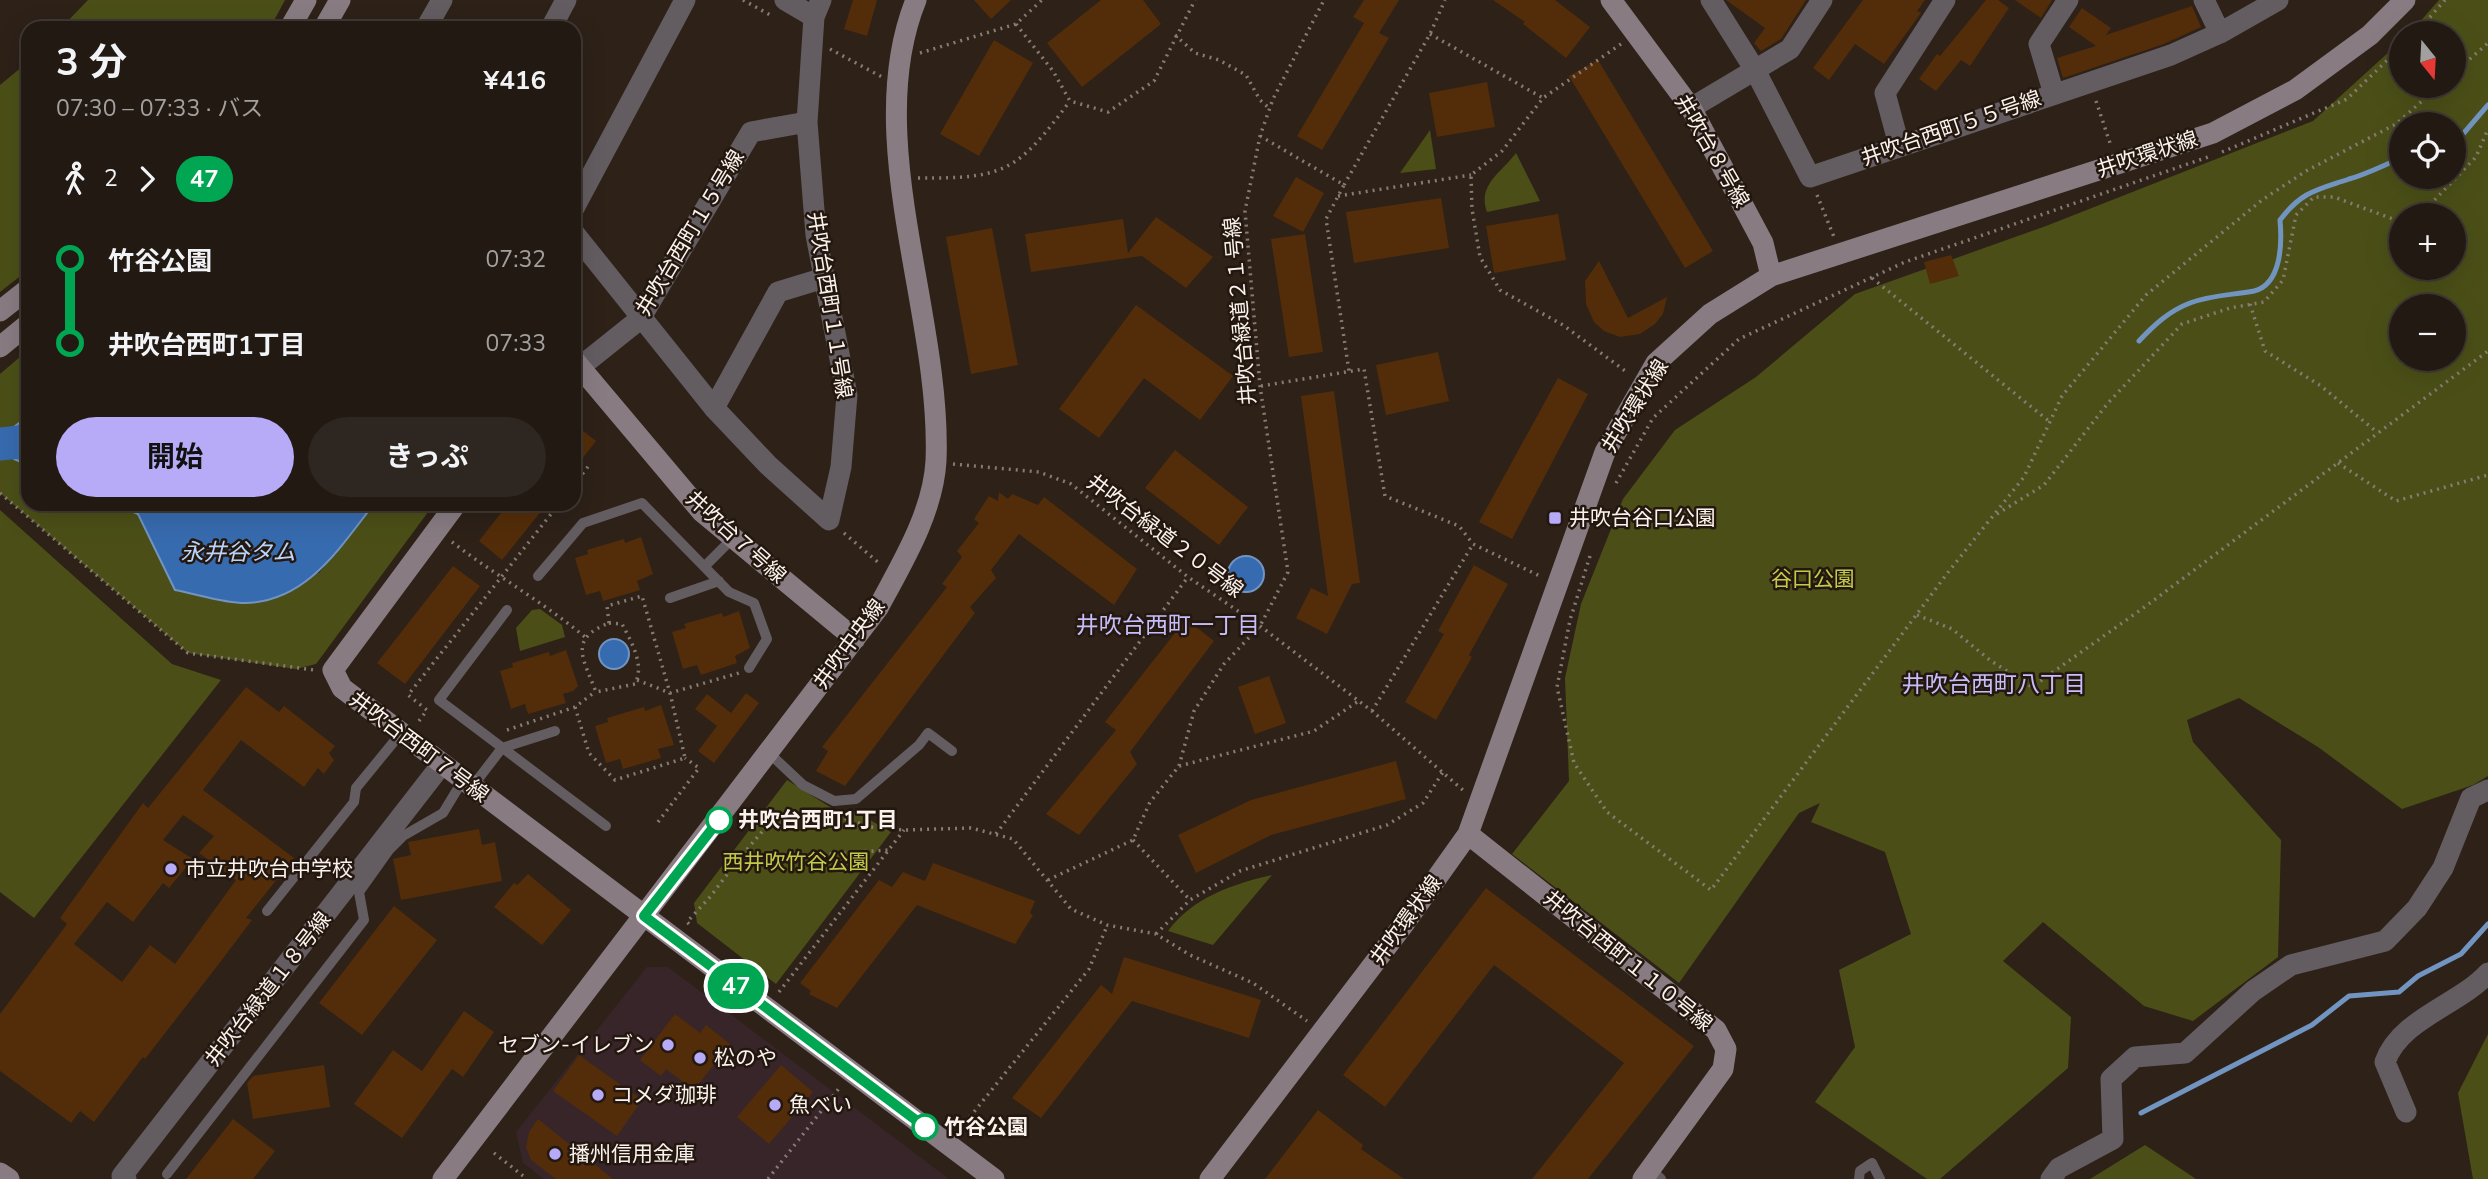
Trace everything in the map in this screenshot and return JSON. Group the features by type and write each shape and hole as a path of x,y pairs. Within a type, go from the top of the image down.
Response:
{"street":[{"path":"294,21 306,0"},
{"path":"328,21 340,0"},
{"path":"430,21 442,0"},
{"path":"555,21 566,0"},
{"path":"581,195 685,0"},
{"path":"785,0 818,8"},
{"name":"井吹中央線","path":"443,1179 878,608 912,543 936,462 932,374 896,142 897,71 916,0"},
{"name":"井吹台８号線","path":"1611,0 1691,108 1763,243 1771,276"},
{"path":"1711,0 1755,70 1810,177"},
{"path":"1691,108 1790,49 1822,0"},
{"path":"1899,145 1885,93 1945,0"},
{"path":"2054,93 2039,44 2068,0"},
{"path":"2204,0 2220,33"},
{"name":"井吹台西町５５号線","path":"1810,177 2171,55 2220,33 2278,0"},
{"name":"井吹環状線","path":"1210,1179 1468,834 1605,452 1656,363 1710,314 1771,276 2213,133 2295,90 2371,35 2405,0"},
{"name":"井吹台西町１１号線","path":"818,8 807,122 816,235 847,395 841,467 829,520"},
{"name":"井吹台西町１５号線","path":"581,363 640,319 751,132 807,122"},
{"path":"581,242 714,408 768,465 829,520"},
{"path":"714,408 778,292 824,278"},
{"path":"0,311 21,294"},
{"path":"0,347 21,330"},
{"name":"井吹台７号線","path":"581,373 702,512 855,639"},
{"name":"井吹台西町７号線","path":"451,511 333,670 342,688 994,1179"},
{"name":"井吹台緑道１８号線","path":"126,1179 122,1176 442,764"},
{"path":"2051,1179 2059,1168 2113,1139 2112,1079 2135,1057 2185,1053 2253,991 2291,965 2385,941 2417,908 2443,868 2471,799 2488,790"},
{"name":"井吹台西町１１０号線","path":"1468,834 1716,1030 1726,1049 1723,1069 1652,1176"},
{"path":"2406,1112 2385,1062 2391,1046 2458,994 2479,983 2488,973"},
{"path":"0,1173 9,1179"}],"lane":[{"path":"538,576 583,523 642,503 729,592 754,603 766,639 750,668"},
{"path":"705,566 733,538"},
{"path":"670,598 719,581"},
{"path":"507,610 439,700 606,826"},
{"path":"167,1174 363,920 359,892 388,850 403,836 443,813 502,748 555,731"},
{"path":"769,753 803,785 834,801 856,799 919,745 928,733 952,751"},
{"path":"267,911 354,802 356,788 404,735"},
{"path":"1859,1179 1860,1171 1872,1163 1880,1179"}],"path":[{"path":"918,54 1016,24 1042,0"},
{"path":"1016,24 1053,71 1070,101 1108,112 1133,98 1154,81 1195,0"},
{"name":"井吹台緑道２１号線","path":"1178,766 1194,711 1224,664 1260,626 1288,572 1260,386 1245,211 1259,136 1269,109 1324,0"},
{"path":"1349,371 1326,219 1430,34 1445,0"},
{"path":"2427,21 2445,0"},
{"path":"1338,196 1471,175 1502,151 1543,98 1636,33"},
{"path":"1430,34 1543,98"},
{"path":"1175,35 1195,53 1219,60 1246,75 1260,100 1269,109"},
{"path":"813,39 897,86"},
{"path":"2466,62 2488,43"},
{"path":"1616,484 1653,418 1739,339 1871,277 2024,219 2232,149 2334,105 2347,99 2389,59"},
{"path":"2090,82 2117,164"},
{"path":"1594,545 1570,620 1557,687 1574,763 1607,811 1712,890 1917,615 2024,477 2062,396 2146,295 2262,200 2306,171 2396,124 2425,98"},
{"path":"916,177 963,178 997,173 1034,148 1070,101"},
{"path":"2432,203 2476,157 2488,129"},
{"path":"1259,136 1344,185"},
{"path":"1471,175 1472,209 1480,257 1500,290 1563,325 1644,385"},
{"path":"1810,177 1841,252"},
{"path":"1992,517 2044,485 2108,402 2182,324 2264,302 2283,281 2296,215 2314,197 2334,197 2389,218"},
{"path":"1871,277 2050,422"},
{"path":"2250,304 2265,351 2321,386 2378,433"},
{"path":"1917,615 1952,629 1991,661 2032,687 2488,351"},
{"path":"1260,386 1364,369 1385,496 1460,526 1473,544 1557,584"},
{"name":"井吹台緑道２０号線","path":"936,462 1039,472 1071,484 1188,577 1260,626 1372,711 1462,790 1483,795"},
{"path":"2338,463 2396,501 2488,475"},
{"path":"581,476 590,464"},
{"path":"0,492 21,510"},
{"path":"22,511 188,653 296,669 333,670"},
{"path":"404,735 427,710 408,695 553,511"},
{"path":"829,520 895,576"},
{"path":"437,530 500,578 561,617 584,637"},
{"path":"1372,711 1473,544"},
{"path":"996,834 1188,577"},
{"path":"610,623 607,606 642,596 670,693 685,758 699,768 658,822"},
{"path":"489,739 517,724 575,707 596,692 635,684 637,659 621,624 610,623 590,631 584,637 582,651 596,692"},
{"path":"637,680 670,693 750,668"},
{"path":"1048,880 1133,840 1150,802 1178,766 1314,731 1357,702"},
{"path":"575,707 589,753 615,780 685,758"},
{"path":"1156,934 1190,900 1240,872 1387,825 1423,803 1443,772"},
{"path":"697,930 687,922 710,898 777,814 830,813 871,827 904,830 971,828 1013,839 1071,909 1107,925 1156,934 1191,955 1253,983 1322,1032"},
{"path":"769,984 779,992 904,830"},
{"path":"1133,840 1190,900"},
{"path":"738,860 889,850"},
{"path":"948,1144 1089,969 1107,925"},
{"path":"768,1179 850,1073"},
{"path":"494,1153 527,1179"}],"shaded area":[{"path":"647,967 668,967 949,1179 544,1179 523,1163 516,1132"}],"green space":[{"path":"88,0 285,0 274,21 68,21"},
{"name":"谷口公園","path":"2439,0 2488,0 2488,776 2473,785 2402,809 2318,747 2239,698 2187,720 2193,742 2281,840 2278,957 2193,1021 2144,1006 2043,922 2003,961 2071,1017 2068,1068 1940,1179 1927,1179 1815,1102 1855,1047 1839,970 1911,934 1885,852 1811,822 1820,803 1799,813 1679,983 1512,854 1569,781 1565,678 1581,604 1623,499 1675,430 1756,377 1855,294 2046,226 2313,121 2389,52 2389,98 2466,98 2466,21 2421,21"},
{"path":"21,68 21,276 0,292 0,85"},
{"path":"1430,130 1436,169 1400,173"},
{"path":"1516,153 1540,201 1487,212 1485,194 1488,187"},
{"path":"21,356 21,422 9,431 14,459 21,462 21,511 0,493 0,374"},
{"path":"0,510 172,664 221,680 34,918 0,892"},
{"path":"21,511 131,511 138,514 175,590 319,573 368,511 429,511 316,664 296,669 188,653"},
{"path":"540,609 562,625 565,637 520,651 516,628 532,610"},
{"name":"西井吹竹谷公園","path":"787,780 838,812 856,812 891,832 776,984 697,923 694,903"},
{"path":"1272,875 1213,945 1168,931 1189,909 1215,894"},
{"path":"2488,1034 2488,1179 2473,1179 2458,1093"},
{"path":"2145,1145 2196,1179 2090,1179"}],"water":[{"path":"21,422 21,462 14,459 9,431"},
{"name":"永井谷タム","path":"131,511 369,511 335,554 304,583 267,600 245,603 175,590 138,514"},
{"path":"1246,556 1259,561 1264,574 1259,587 1246,592 1233,587 1228,574 1233,561"},
{"path":"614,639 625,643 629,654 625,665 614,669 603,665 599,654 603,643"}],"building":[{"path":"853,0 877,0 867,36 844,29"},
{"path":"974,0 1011,0 991,19"},
{"path":"1101,0 1143,0 1161,24 1082,87 1047,43"},
{"path":"1364,0 1399,0 1379,33 1389,38 1322,150 1297,136 1364,23 1353,17"},
{"path":"1493,0 1555,0 1590,27 1566,58 1523,24 1525,22"},
{"path":"1726,0 1806,0 1781,39 1761,51 1754,43 1765,28"},
{"path":"1863,0 1925,0 1917,11 1921,13 1884,64 1855,44 1829,80 1813,68"},
{"path":"1986,0 1998,0 2009,8 1970,66 1961,60 1936,91 1919,79 1937,54 1940,56"},
{"path":"2015,0 2052,0 2041,18"},
{"path":"2192,6 2201,27 2164,44 2063,78 2057,58 2096,46 2069,27 2082,8 2111,28 2106,35"},
{"path":"994,40 1033,63 979,156 940,134"},
{"path":"1598,60 1713,251 1685,268 1569,76"},
{"path":"1487,82 1495,127 1437,137 1429,93"},
{"path":"1296,177 1324,193 1303,232 1273,216"},
{"path":"1441,198 1449,248 1354,263 1346,212"},
{"path":"1558,214 1566,260 1494,273 1486,226"},
{"path":"1156,217 1213,257 1186,288 1142,256 1031,272 1025,234 1123,219 1128,253"},
{"path":"992,228 1018,365 971,374 946,237"},
{"path":"1305,234 1323,352 1289,357 1271,239"},
{"path":"1951,255 1959,276 1930,284 1924,262"},
{"path":"1599,261 1628,318 1667,297 1663,314 1655,324 1640,334 1620,337 1604,331 1594,322 1586,304 1585,281"},
{"path":"1136,305 1233,376 1200,420 1144,378 1099,438 1059,409"},
{"path":"1438,352 1449,401 1386,415 1376,365"},
{"path":"1558,378 1588,394 1512,539 1479,522"},
{"path":"1334,391 1360,583 1352,584 1327,634 1296,618 1311,588 1328,596 1301,396"},
{"path":"581,429 596,441 581,460"},
{"path":"1175,450 1248,507 1219,545 1145,488"},
{"path":"999,492 1008,499 1012,494 1038,505 1044,497 1137,569 1114,605 1019,534 991,570 996,578 970,607 975,613 845,786 816,771 828,751 822,747 947,587 942,584 962,557 957,551 979,523 974,519 989,496 998,501"},
{"path":"503,511 541,511 502,560 479,541"},
{"path":"641,537 653,574 637,581 640,590 603,601 600,591 586,595 575,558 588,554 587,550"},
{"path":"1474,565 1508,584 1469,655 1472,657 1436,720 1405,702 1444,634 1438,631"},
{"path":"453,566 480,586 405,684 377,663"},
{"path":"739,611 750,648 735,656 737,663 701,675 697,665 683,669 672,632 686,628 684,624 722,613 723,617"},
{"path":"1186,619 1214,641 1130,752 1137,764 1079,835 1046,814 1116,730 1105,722"},
{"path":"566,650 578,686 563,694 566,703 528,714 525,704 511,709 500,671 513,667 512,663"},
{"path":"1269,676 1286,723 1255,734 1238,687"},
{"path":"246,687 279,712 284,706 335,746 329,753 334,760 324,774 318,768 304,787 241,740 203,790 294,858 246,918 252,920 218,965 94,1122 80,1111 71,1123 0,1071 0,1014 67,924 60,918 143,803 148,808","holes":["183,815 214,836 199,853 236,880 175,964 150,945 122,982 74,944 107,902 133,922 163,883 169,888 193,859 163,840"]},
{"path":"746,693 759,703 714,763 698,751 717,726 695,709 707,694 731,713"},
{"path":"661,705 674,745 658,749 661,758 623,769 620,759 606,763 595,726 608,722 607,718"},
{"path":"1396,761 1406,799 1271,835 1196,873 1178,835 1251,800"},
{"path":"479,829 482,845 495,842 502,881 401,900 393,859 411,855 408,842"},
{"path":"933,863 1035,901 1030,913 1033,915 1015,944 917,905 837,1008 809,994 811,991 800,983 879,880 892,887 903,872 925,881"},
{"path":"528,874 571,910 542,945 494,907 514,883 517,885"},
{"path":"1486,888 1694,1046 1588,1179 1532,1179 1624,1063 1494,965 1385,1107 1343,1075"},
{"path":"394,906 437,940 362,1035 319,1003"},
{"path":"1124,957 1261,1000 1249,1038 1132,1001 1041,1118 1012,1098 1101,985 1112,994"},
{"path":"464,1011 494,1032 463,1077 452,1069 402,1138 354,1104 393,1050 422,1071"},
{"path":"675,1014 700,1033 706,1025 730,1044 694,1090 666,1069 661,1076 640,1060"},
{"name":"コメダ珈琲","path":"579,1055 642,1100 617,1136 553,1091"},
{"path":"324,1065 330,1107 253,1119 247,1083 253,1076"},
{"name":"魚べい","path":"781,1065 813,1092 769,1144 737,1117"},
{"path":"1318,1110 1363,1145 1361,1149 1404,1179 1265,1179"},
{"path":"233,1119 275,1151 253,1179 186,1179"},
{"name":"播州信用金庫","path":"538,1119 613,1179 556,1179 531,1160 526,1147 529,1132"}],"waterway":[{"path":"2466,131 2488,105"},
{"path":"2139,341 2162,319 2182,306 2206,298 2254,291 2263,287 2275,271 2280,250 2280,220 2288,210 2303,197 2319,189 2389,163"},
{"path":"0,444 21,442"},
{"path":"2141,1113 2312,1025 2349,996 2399,992 2418,976 2461,954 2488,924"}],"bus line":[{"name":"47","path":"719,820 644,916 925,1127"}],"place":[{"name":"井吹台谷口公園","path":"1555,518"},
{"name":"井吹台西町1丁目","path":"719,820"},
{"name":"市立井吹台中学校","path":"171,869"},
{"name":"セブン-イレブン","path":"668,1045"},
{"name":"松のや","path":"700,1058"},
{"name":"コメダ珈琲","path":"598,1095"},
{"name":"魚べい","path":"775,1105"},
{"name":"竹谷公園","path":"925,1127"},
{"name":"播州信用金庫","path":"555,1154"}],"district":[{"name":"井吹台西町一丁目","path":"1168,625"},
{"name":"井吹台西町八丁目","path":"1994,684"}]}
